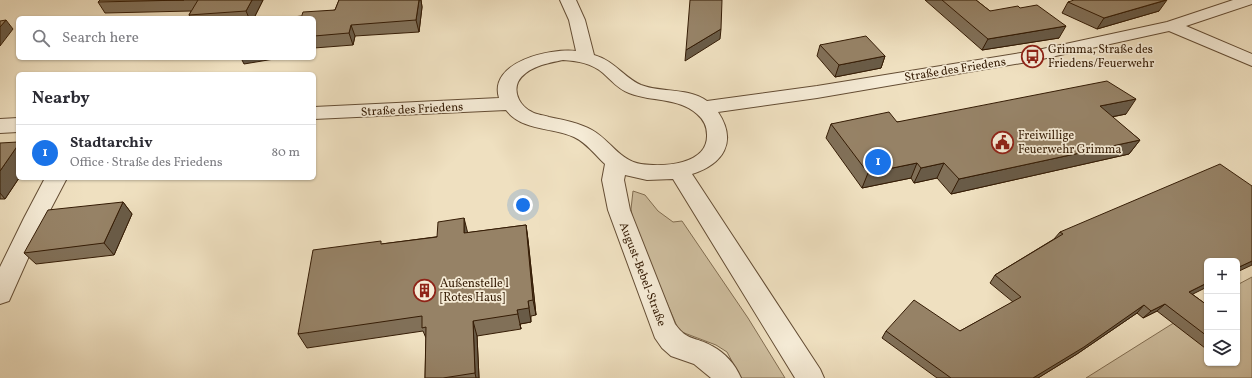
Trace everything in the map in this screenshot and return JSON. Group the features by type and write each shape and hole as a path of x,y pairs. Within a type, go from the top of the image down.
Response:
{"street":[{"path":"568,0 577,20 586,57"},
{"name":"Straße des Friedens","path":"704,108 817,92 1034,56 1171,26 1248,0"},
{"path":"1171,26 1252,62"},
{"path":"563,55 586,57 598,61 621,80 635,89 680,98 704,108 715,122 719,135 716,147 708,157 698,164 679,171 656,174 641,172 626,168 616,162 587,136 571,129 526,117 510,104 507,93 508,84 519,69 532,62 548,57 563,55"},
{"name":"Straße des Friedens","path":"316,113 510,104"},
{"path":"0,126 16,125"},
{"name":"August-Bebel-Straße","path":"616,162 613,180 620,210 664,330 670,340 680,348 702,354 721,369 726,378"},
{"path":"679,171 810,378"},
{"path":"0,294 35,218 55,180"}],"shaded area":[{"path":"633,191 645,195 658,211 673,222 682,221 748,318 785,378 741,378 727,352 716,345 679,331 634,226 631,209"},
{"path":"1252,277 1252,378 1086,378 1204,304 1204,366 1240,366 1240,283"}],"building":[{"path":"100,0 184,0 98,2"},
{"path":"198,0 252,0 246,11 189,15"},
{"path":"339,0 419,0 416,20 351,25 349,33 316,36 316,16 302,16 303,12 335,10"},
{"path":"690,0 722,0 721,29 686,50"},
{"path":"942,0 976,0 990,11 1018,6 1020,8 1037,5 1066,26 988,39"},
{"path":"1074,0 1166,0 1104,18 1068,2"},
{"path":"6,20 0,27 0,21"},
{"path":"866,36 885,56 839,65 820,45"},
{"path":"1107,81 1136,99 1100,106 1140,140 959,179 944,163 921,168 917,163 868,173 831,124 889,112 897,122"},
{"path":"16,142 16,148 0,171 0,143"},
{"path":"1220,164 1252,186 1252,261 1240,267 1240,258 1204,258 1204,284 1189,292 1204,303 1204,334 1165,304 1151,311 1144,305 1084,347 1033,378 951,378 886,331 914,300 960,331 1021,297 995,275 1063,234 1060,232"},
{"path":"123,202 104,243 24,253 48,210"},
{"name":"Außenstelle l [Rotes Haus]","path":"464,218 464,233 526,225 533,300 528,301 529,308 517,310 518,314 473,321 475,373 443,378 425,378 426,327 422,328 422,316 298,334 313,250 381,241 381,244 437,237 438,222"}],"place":[{"name":"Grimma, Straße des Friedens/Feuerwehr","path":"1033,56"},
{"name":"Freiwillige Feuerwehr Grimma","path":"1003,142"},
{"name":"Stadtarchiv","path":"878,162"},
{"name":"Außenstelle l [Rotes Haus]","path":"425,290"}]}
